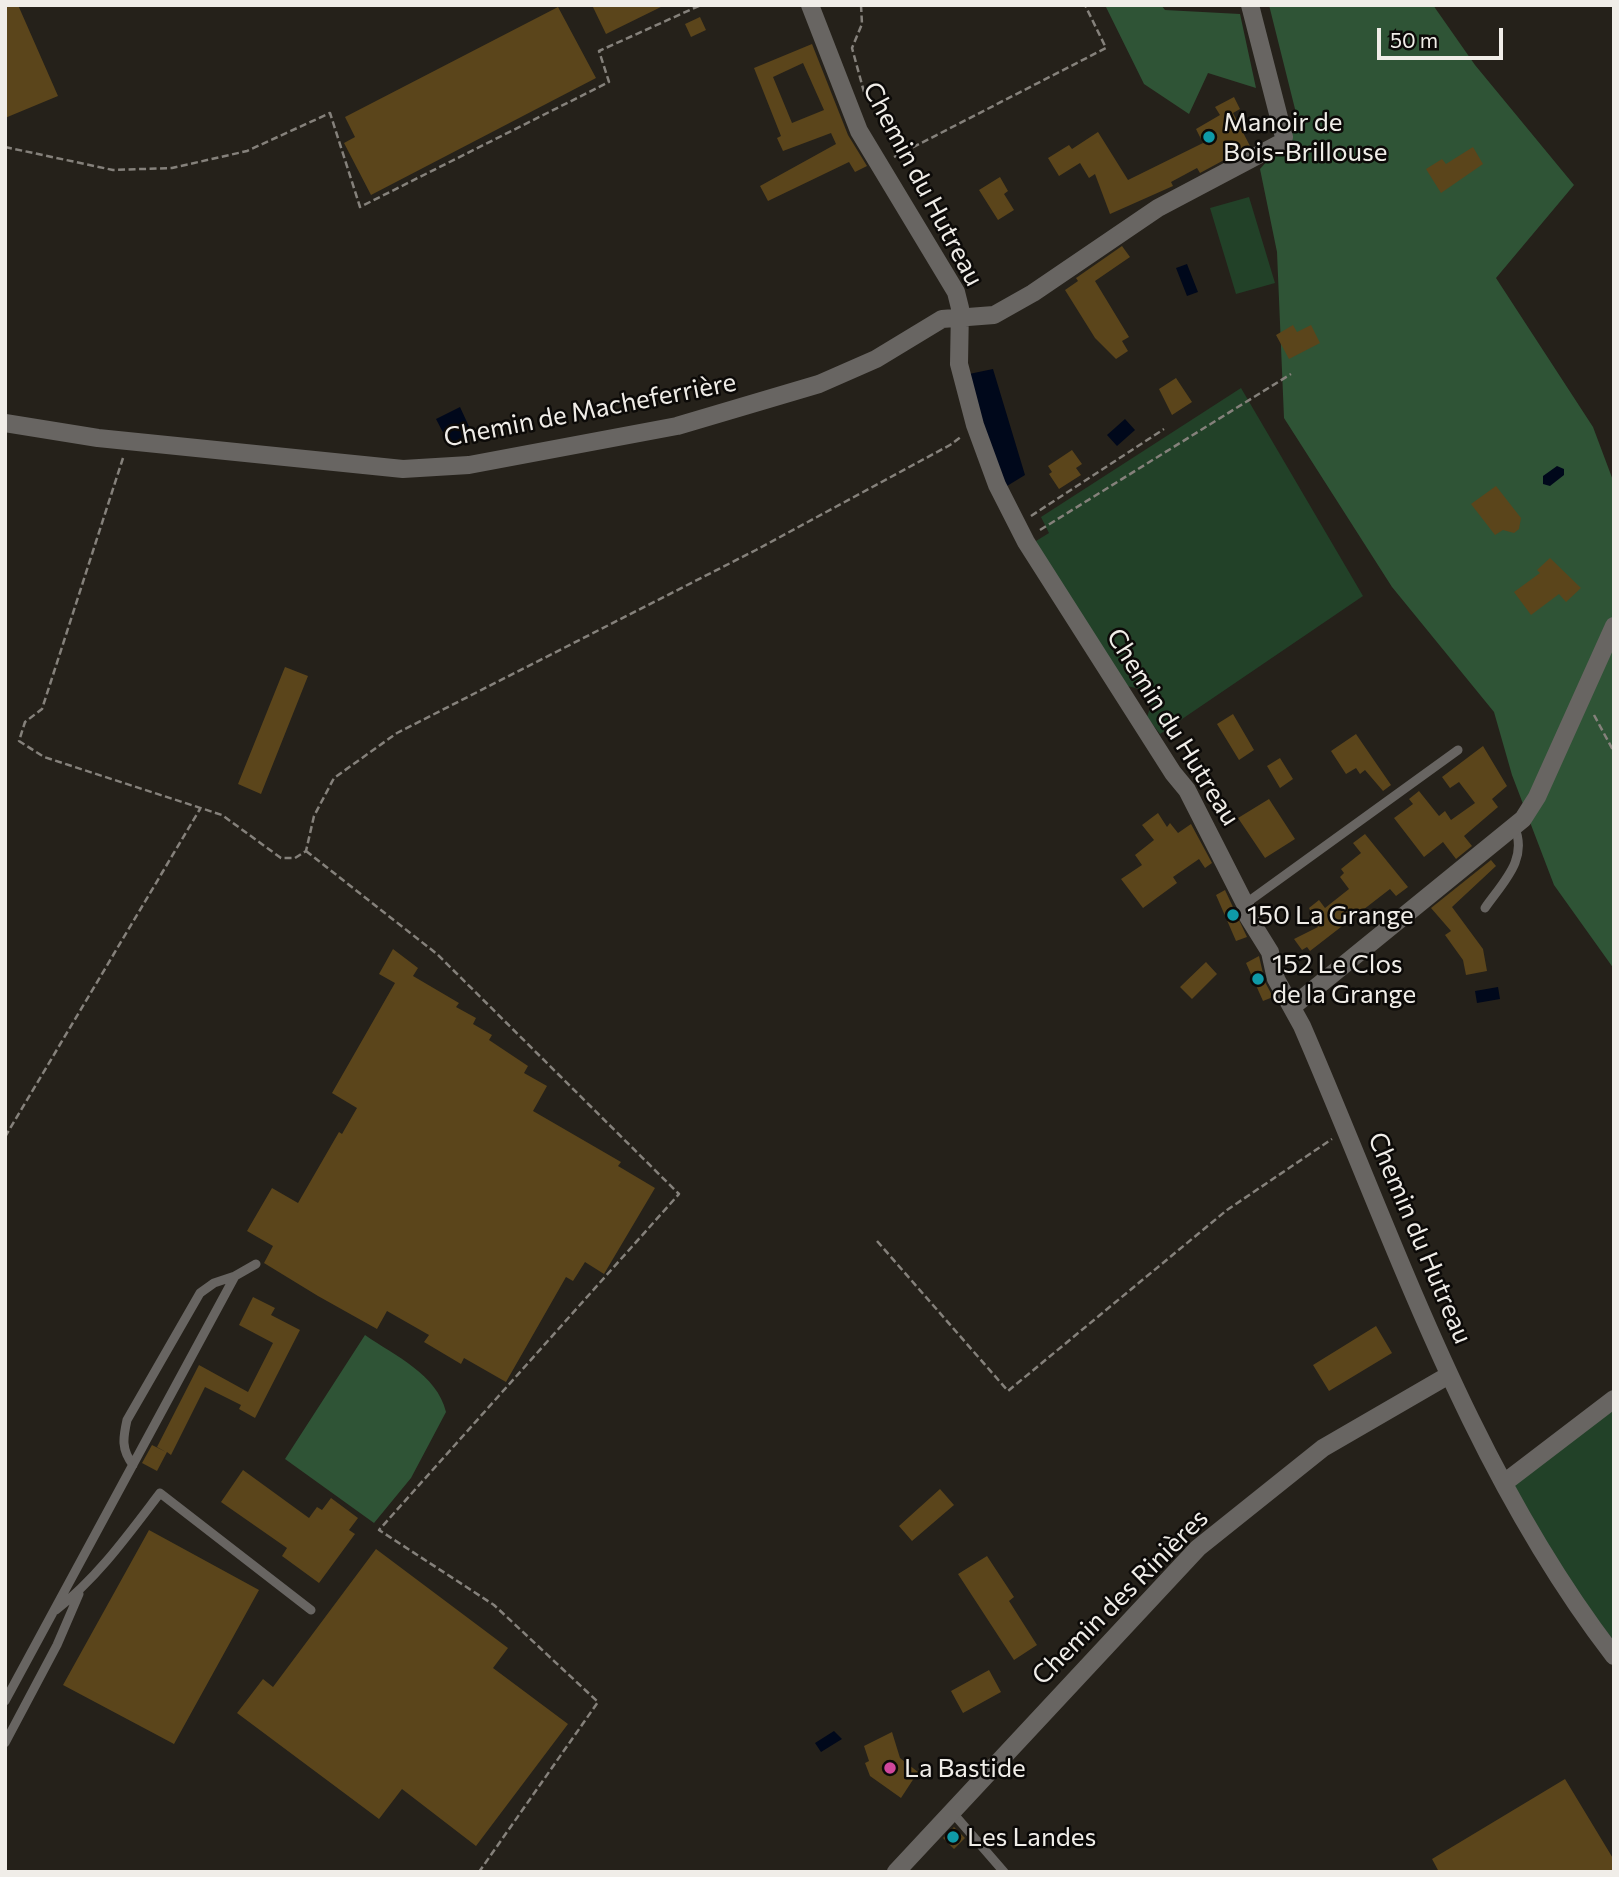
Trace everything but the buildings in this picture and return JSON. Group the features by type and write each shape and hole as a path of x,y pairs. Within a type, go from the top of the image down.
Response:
{"street":[{"name":"Chemin du Hutreau","path":"810,5 859,131 952,281 958,300 959,364 975,425 997,485 1021,532 1173,773 1184,785 1245,904 1247,915 1270,952 1276,979 1292,1007 1346,1129 1449,1375 1504,1483 1571,1597 1614,1656"},
{"name":"Chemin de Macheferrière","path":"5,423 129,441 392,469 469,465 677,426 748,407 849,372 942,319 994,315 1033,293 1158,208 1265,152 1284,137 1250,5"},
{"path":"1292,1007 1514,826 1537,797 1614,626"},
{"name":"Chemin des Rinières","path":"896,1872 1198,1548 1323,1448 1449,1375"},
{"path":"1504,1483 1614,1399"}],"lane":[{"path":"1245,904 1458,750"},
{"path":"1485,908 1518,862 1520,839 1514,826"},
{"path":"133,1465 124,1454 122,1440 127,1420 200,1293 214,1283 257,1264"},
{"path":"5,1701 235,1276"},
{"path":"52,1613 80,1591 110,1558 160,1493 311,1610"},
{"path":"5,1743 57,1645 80,1591"},
{"path":"950,1811 1004,1872"}],"path":[{"path":"5,147 113,170 172,168 247,151 330,113 360,207 609,82 599,51 701,5"},
{"path":"861,5 862,24 852,48 868,103"},
{"path":"888,150 892,158 1106,48 1085,5"},
{"path":"1021,532 1291,374"},
{"path":"129,441 42,709 25,722 19,741 44,757 222,815 281,858 295,858 306,851 314,816 334,778 397,733 756,550 950,445 975,425"},
{"path":"1021,532 1164,429"},
{"path":"1582,694 1614,752"},
{"path":"5,1137 200,808"},
{"path":"306,851 437,954 679,1194 379,1530 494,1605 598,1702 479,1872"},
{"path":"877,1241 1008,1391 1227,1210 1346,1129"}],"green space":[{"path":"1105,5 1161,5 1165,10 1240,14 1256,88 1208,73 1189,114 1144,84"},
{"path":"1269,5 1433,5 1475,65 1574,185 1496,278 1593,427 1614,483 1614,969 1554,885 1512,775 1494,712 1392,587 1284,418 1277,252 1260,169 1299,125"},
{"path":"1249,197 1275,283 1236,294 1210,208"},
{"path":"1241,388 1363,596 1160,734 1147,717 1152,702 1144,690 1127,686 1043,558 1036,541 1049,533 1041,517"},
{"path":"365,1335 424,1376 434,1387 446,1412 411,1478 374,1523 285,1459"},
{"path":"1614,1407 1614,1641 1585,1604 1510,1483"}],"water":[{"path":"1187,264 1198,292 1187,296 1176,268"},
{"path":"993,369 1025,475 1007,486 990,451 969,374"},
{"path":"460,407 472,433 449,444 436,419"},
{"path":"1125,419 1135,430 1117,446 1107,435"},
{"path":"1557,466 1564,469 1564,475 1550,486 1543,484 1543,476"},
{"path":"1498,987 1500,999 1477,1003 1475,991"},
{"path":"834,1731 842,1739 821,1752 815,1743"}],"place":[{"name":"Manoir de Bois-Brillouse","path":"1209,137"},
{"name":"150 La Grange","path":"1233,915"},
{"name":"152 Le Clos de la Grange","path":"1258,979"},
{"name":"La Bastide","path":"890,1768"},
{"name":"Les Landes","path":"953,1837"}]}
